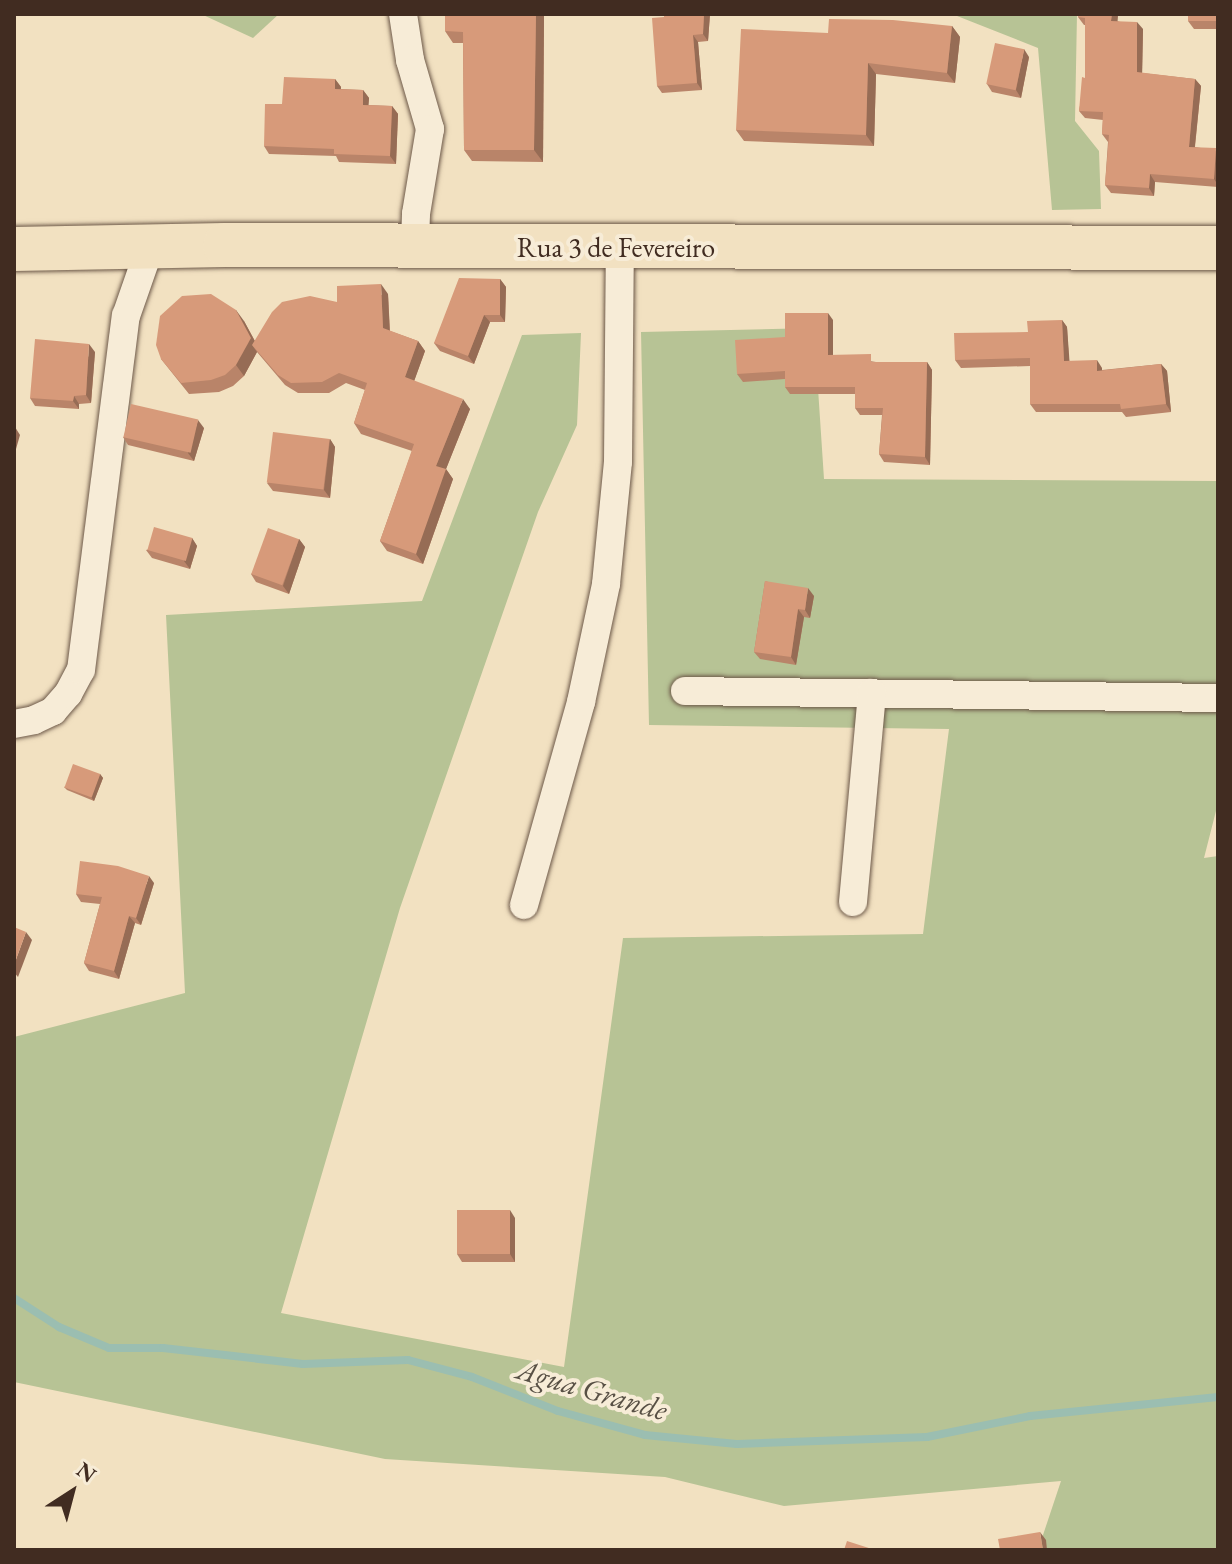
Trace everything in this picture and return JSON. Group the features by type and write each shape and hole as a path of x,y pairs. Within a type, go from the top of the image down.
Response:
{"main road":[{"name":"Rua 3 de Fevereiro","path":"14,249 415,246 1218,248"}],"street":[{"path":"403,14 410,60 430,129 416,214 415,246"},
{"path":"14,724 34,720 53,711 68,694 81,670 126,316 150,247"},
{"path":"524,905 581,702 606,584 618,462 620,248"},
{"path":"685,691 1218,698"},
{"path":"853,902 872,693"}],"green space":[{"path":"201,14 279,14 253,38"},
{"path":"952,14 1077,14 1075,121 1099,151 1101,209 1052,210 1038,48"},
{"path":"814,328 824,479 1218,481 1218,803 1204,858 1218,856 1218,1550 1038,1550 1061,1481 784,1506 665,1477 385,1459 14,1382 14,1037 185,993 166,615 422,601 522,335 581,333 577,425 538,512 400,908 281,1313 564,1367 623,938 923,934 949,729 649,725 641,332"}],"building":[{"path":"445,14 536,14 534,150 464,150 463,32 445,31"},
{"path":"664,14 704,14 703,34 693,35 697,83 657,86 652,18 664,17"},
{"path":"1079,14 1112,14 1111,21 1137,22 1137,72 1195,79 1189,147 1216,148 1214,179 1150,174 1149,188 1105,185 1109,135 1102,134 1103,112 1079,111 1082,77 1085,78 1085,18 1078,17"},
{"path":"1188,14 1218,14 1218,21 1188,21"},
{"path":"829,19 893,20 952,26 947,73 868,63 866,135 736,130 741,29 828,33"},
{"path":"995,43 1024,49 1016,90 986,84"},
{"path":"284,77 335,79 335,89 363,90 363,105 392,106 390,156 334,154 334,149 264,146 265,104 282,104"},
{"path":"459,278 500,279 500,315 484,315 468,356 434,343"},
{"path":"381,284 383,328 418,341 405,377 463,399 436,466 446,469 416,554 380,541 414,444 354,423 367,383 339,373 322,382 291,383 278,375 252,345 272,312 282,302 310,296 337,302 337,286"},
{"path":"211,294 236,310 251,338 236,365 225,375 211,380 181,383 161,359 156,345 160,316 182,296"},
{"path":"785,313 828,313 828,355 871,354 871,362 927,362 925,457 879,454 883,408 855,408 855,387 785,387 785,371 737,374 735,340 785,337"},
{"path":"1062,320 1064,361 1097,360 1097,371 1161,364 1166,404 1121,409 1120,404 1030,404 1030,358 955,360 954,333 1028,332 1027,321"},
{"path":"35,339 89,344 86,395 74,396 73,401 30,398"},
{"path":"131,404 198,420 191,453 123,437"},
{"path":"273,432 330,439 323,490 267,483"},
{"path":"154,527 192,538 186,561 147,550"},
{"path":"268,528 299,539 282,585 251,574"},
{"path":"765,581 808,588 805,610 798,609 791,657 754,652"},
{"path":"73,764 100,774 92,797 64,787"},
{"path":"80,861 118,866 149,876 136,918 129,916 114,971 84,963 102,897 76,894"},
{"path":"14,927 26,932 14,965"},
{"path":"457,1210 510,1210 510,1254 457,1254"},
{"path":"1040,1532 1043,1550 1000,1550 998,1539"},
{"path":"847,1541 875,1550 844,1550"}],"waterway":[{"name":"Agua Grande","path":"14,1298 59,1327 109,1348 163,1348 303,1364 408,1360 472,1377 558,1411 645,1435 737,1444 927,1437 1030,1416 1218,1397"}]}
